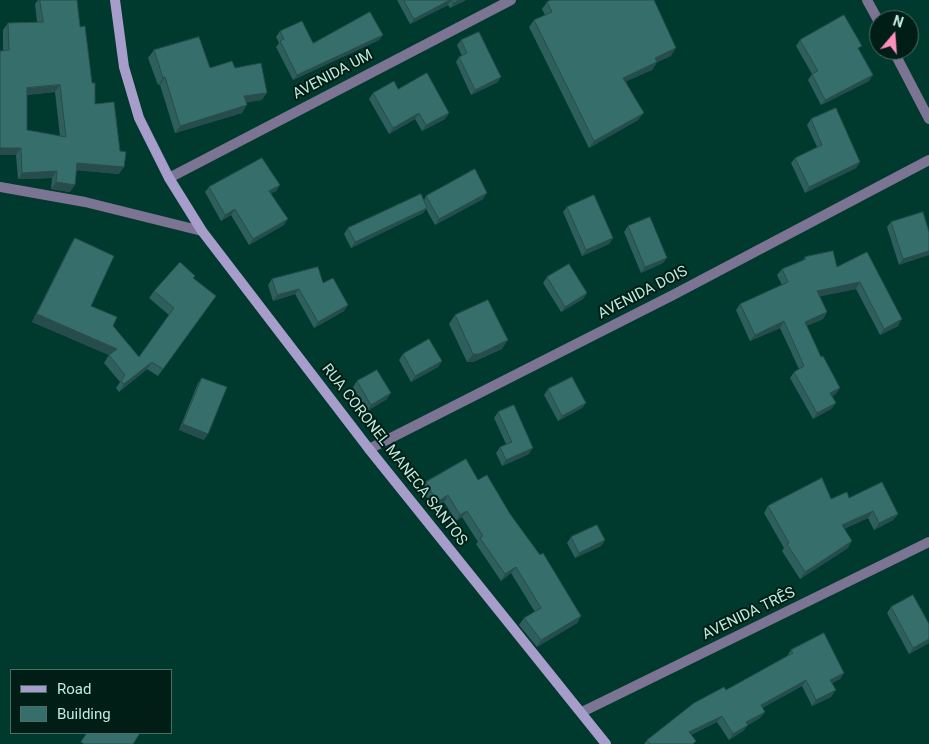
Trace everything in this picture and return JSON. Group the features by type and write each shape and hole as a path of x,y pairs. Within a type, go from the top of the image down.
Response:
{"street":[{"name":"RUA CORONEL MANECA SANTOS","path":"115,0 124,67 139,118 169,178 202,231 368,449 606,744"},
{"name":"AVENIDA UM","path":"169,178 511,0"},
{"path":"898,60 929,119"},
{"name":"AVENIDA DOIS","path":"368,449 673,295 929,160"},
{"path":"0,187 85,202 202,231"},
{"name":"AVENIDA TRÊS","path":"582,712 929,542"}],"building":[{"path":"40,0 77,0 80,27 85,26 92,83 95,83 95,104 114,102 120,151 126,152 124,167 77,163 75,185 56,182 57,171 22,173 21,148 0,148 0,51 9,50 8,23 43,22","holes":["60,85 66,137 27,130 27,88"]},
{"path":"404,0 450,0 414,19"},
{"path":"551,0 654,0 676,48 655,58 657,62 623,78 644,113 594,141 534,20 552,12 547,2"},
{"path":"370,12 383,35 297,75 280,41 284,39 280,31 302,21 313,43"},
{"path":"844,15 862,46 858,48 873,75 825,100 812,74 818,71 800,40"},
{"path":"479,32 501,77 475,90 459,57 467,53 461,40"},
{"path":"199,37 210,68 232,61 235,68 261,63 267,93 244,96 247,105 180,126 165,77 163,78 154,50"},
{"path":"427,73 449,113 426,125 419,113 393,128 373,93 394,81 398,89"},
{"path":"836,108 860,162 809,187 795,158 822,145 811,119"},
{"path":"262,158 280,185 269,191 288,219 253,239 235,209 225,215 209,187"},
{"path":"475,169 487,193 439,219 426,196"},
{"path":"421,194 427,208 355,242 348,228"},
{"path":"594,195 613,238 586,250 567,207"},
{"path":"923,212 929,232 929,251 903,259 891,222"},
{"path":"650,217 667,258 645,267 628,226"},
{"path":"75,238 114,256 91,306 117,317 113,326 139,357 174,308 154,291 180,262 195,276 193,278 216,296 163,369 152,362 124,384 121,381 125,375 109,355 117,349 37,314"},
{"path":"833,251 837,267 867,252 902,319 884,329 860,282 817,291 827,312 805,322 821,357 823,356 840,388 830,393 836,403 817,413 794,372 804,366 784,321 755,335 740,304 788,282 782,269 806,259 805,257"},
{"path":"569,264 587,293 565,307 547,277"},
{"path":"318,267 323,283 333,278 348,305 318,322 299,289 277,295 272,279"},
{"path":"488,300 508,340 479,354 473,354 455,315"},
{"path":"429,339 442,361 415,376 403,354"},
{"path":"377,370 391,393 371,405 357,381"},
{"path":"572,377 586,403 562,416 548,389"},
{"path":"202,378 227,387 208,434 183,424"},
{"path":"514,405 533,448 506,460 500,447 512,442 498,412"},
{"path":"466,459 478,480 487,475 510,514 540,555 543,553 581,616 541,640 524,618 541,608 516,567 505,574 480,538 483,536 467,511 460,515 448,495 437,502 426,482"},
{"path":"822,478 831,499 847,492 849,498 882,482 898,514 879,523 873,511 842,525 852,541 805,572 787,544 789,543 768,506"},
{"path":"597,525 605,540 579,553 571,537"},
{"path":"913,595 929,624 929,639 913,648 891,607"},
{"path":"824,633 844,673 830,680 836,690 816,700 806,680 761,705 765,712 746,722 748,725 733,734 722,716 689,732 696,741 693,744 650,744 647,740 694,703 724,687 726,690 793,653 791,650"},
{"path":"86,734 139,734 133,744 84,744 81,742"}]}
